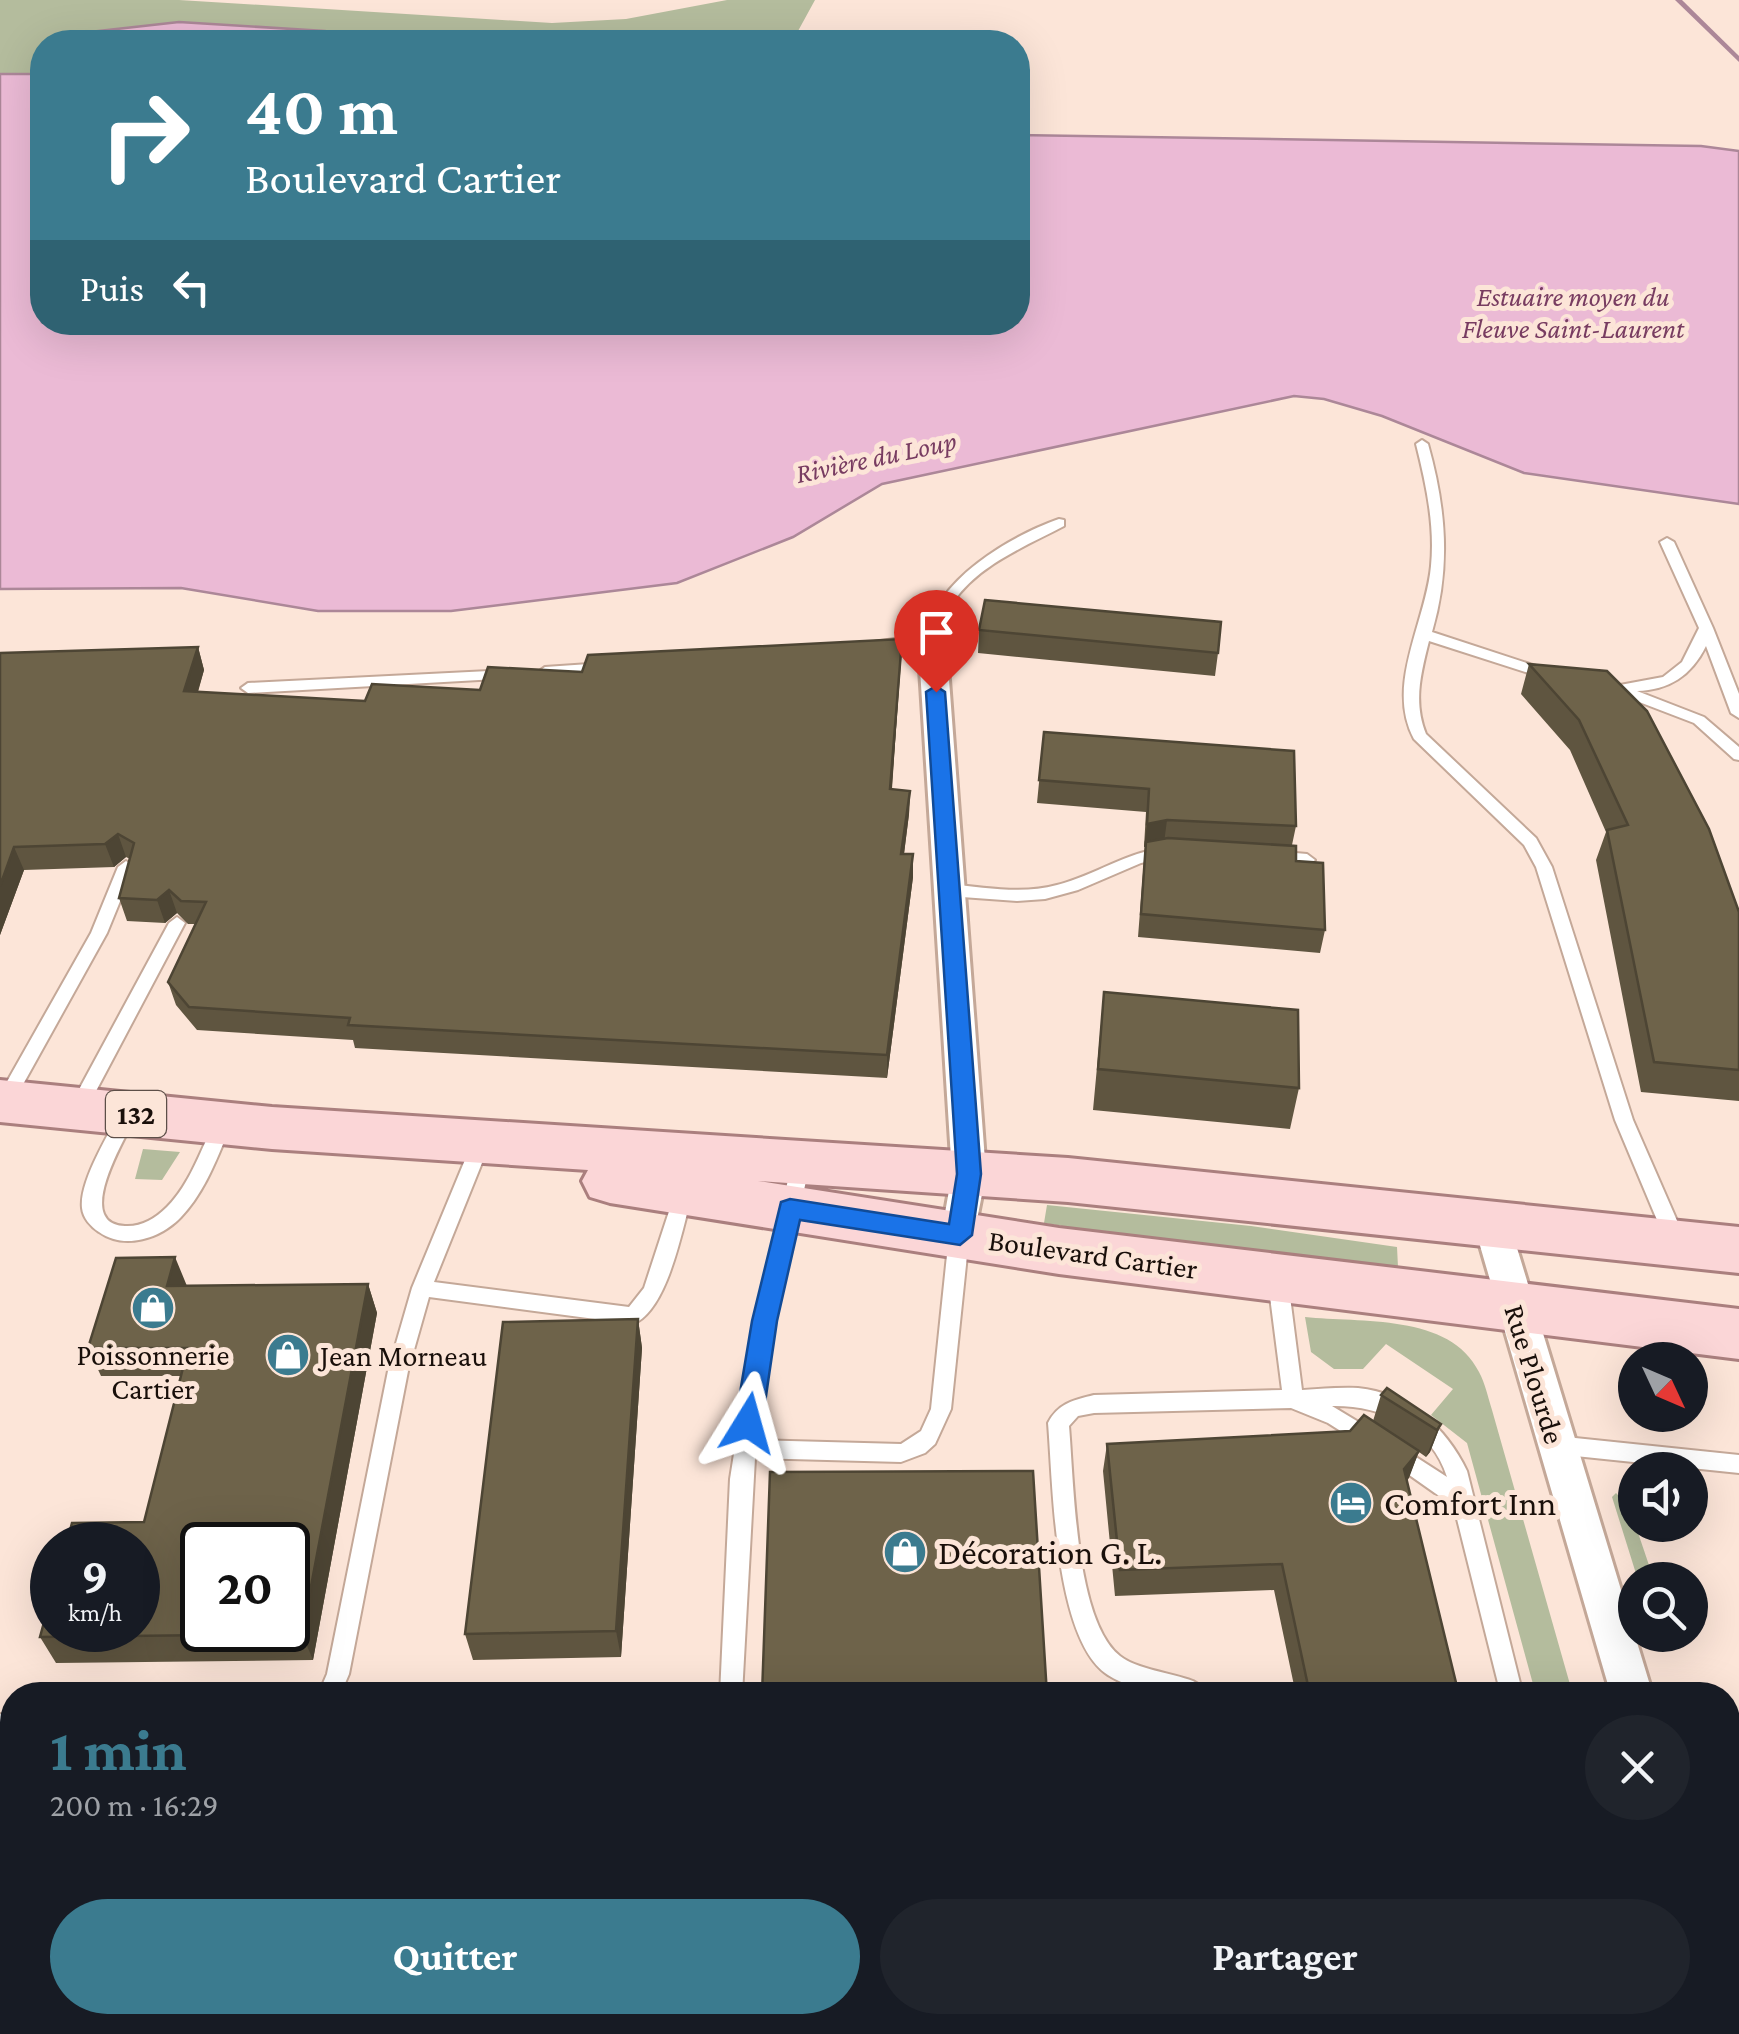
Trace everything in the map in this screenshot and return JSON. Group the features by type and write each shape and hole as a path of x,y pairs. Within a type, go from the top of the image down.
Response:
{"main road":[{"name":"Boulevard Cartier","path":"2,1101 795,1186 960,1235 1514,1309 1739,1334"},
{"name":"Boulevard Cartier","path":"795,1186 969,1174 1739,1250"}],"street":[{"path":"933,646 969,1174 960,1235"},
{"name":"Rue Plourde","path":"1492,1224 1514,1309 1628,1682"}],"lane":[{"path":"1422,444 1437,497 1441,560 1438,594 1410,686 1410,718 1418,736 1530,842 1544,867 1624,1120 1677,1244"},
{"path":"860,647 933,646 938,609 955,588 1059,523"},
{"path":"1667,542 1739,713"},
{"path":"1588,681 1642,688 1668,682 1696,657 1706,628"},
{"path":"1424,634 1499,661 1568,678"},
{"path":"248,688 620,667"},
{"path":"1607,684 1699,720 1739,754"},
{"path":"948,890 1036,894 1059,891 1131,858 1192,852"},
{"path":"1257,856 1308,860"},
{"path":"2,1101 99,933 126,867"},
{"path":"177,924 103,1111 91,1199 96,1221 116,1234 150,1230 181,1208 248,1126"},
{"path":"335,1682 398,1371 422,1288 478,1151"},
{"path":"422,1288 633,1316 654,1292 688,1174"},
{"path":"732,1682 745,1450 764,1321 795,1186"},
{"path":"745,1450 901,1453 921,1447 935,1431 941,1409 960,1235"},
{"path":"1278,1279 1293,1398"},
{"path":"1174,1682 1117,1669 1090,1640 1081,1612 1058,1423 1072,1409 1094,1404 1358,1397 1399,1409 1447,1448 1466,1508 1509,1682"},
{"path":"1293,1398 1335,1417 1432,1478 1466,1508"},
{"path":"1556,1445 1739,1464"}],"green space":[{"path":"0,0 179,0 552,23 626,19 727,0 815,0 799,30 30,30 30,74 0,74"},
{"path":"143,1149 180,1152 162,1180 135,1179"},
{"path":"1047,1205 1251,1226 1397,1247 1398,1267 1135,1238 1044,1223"},
{"path":"1305,1317 1377,1321 1426,1330 1465,1353 1479,1372 1488,1395 1569,1682 1532,1682 1467,1443 1431,1415 1453,1389 1386,1344 1363,1369 1334,1369 1311,1352"},
{"path":"1618,1495 1618,1516 1612,1497"},
{"path":"1626,1542 1641,1542 1648,1562 1632,1562"}],"water":[{"path":"179,22 309,30 108,30"},
{"name":"Estuaire moyen du Fleuve Saint-Laurent","path":"0,74 30,74 30,335 1030,335 1030,135 1701,146 1739,151 1739,504 1524,473 1382,416 1324,399 1294,396 882,484 793,537 677,583 451,611 318,611 181,588 0,589"}],"building":[{"path":"985,600 1221,622 1218,653 979,630"},
{"path":"902,639 890,789 910,791 901,854 913,854 887,1055 348,1025 350,1018 189,1007 168,982 206,902 181,901 169,890 157,900 119,898 134,843 118,834 105,844 14,847 0,886 0,653 198,647 184,691 365,701 372,684 480,690 488,667 582,672 588,655"},
{"path":"1529,664 1607,671 1647,711 1709,829 1739,912 1739,1070 1654,1062 1607,830 1628,825 1579,720"},
{"path":"1044,732 1294,751 1296,826 1167,820 1147,824 1149,789 1039,780"},
{"path":"1168,838 1296,846 1296,861 1323,863 1325,930 1141,914 1146,842"},
{"path":"1104,992 1298,1010 1299,1088 1098,1069"},
{"path":"175,1257 167,1286 368,1284 310,1592 310,1522 180,1522 180,1635 160,1636 160,1522 144,1522 188,1348 88,1348 116,1258"},
{"path":"638,1319 616,1631 465,1634 503,1322"},
{"path":"1387,1388 1441,1424 1437,1430 1381,1395"},
{"path":"1364,1415 1419,1451 1404,1469 1456,1682 1307,1682 1282,1564 1120,1570 1107,1444 1350,1431"},
{"path":"1033,1471 1046,1682 762,1682 770,1472"}],"waterway":[{"path":"1678,0 1739,60"}],"place":[{"name":"Poissonnerie Cartier","path":"153,1308"},
{"name":"Jean Morneau","path":"288,1355"},
{"name":"Comfort Inn","path":"1351,1503"},
{"name":"Décoration G. L.","path":"905,1552"}],"route":[{"path":"748,1423 764,1321 790,1209 960,1235 969,1174 936,692"}],"water label":[{"name":"Rivière du Loup","path":"876,457"}]}
